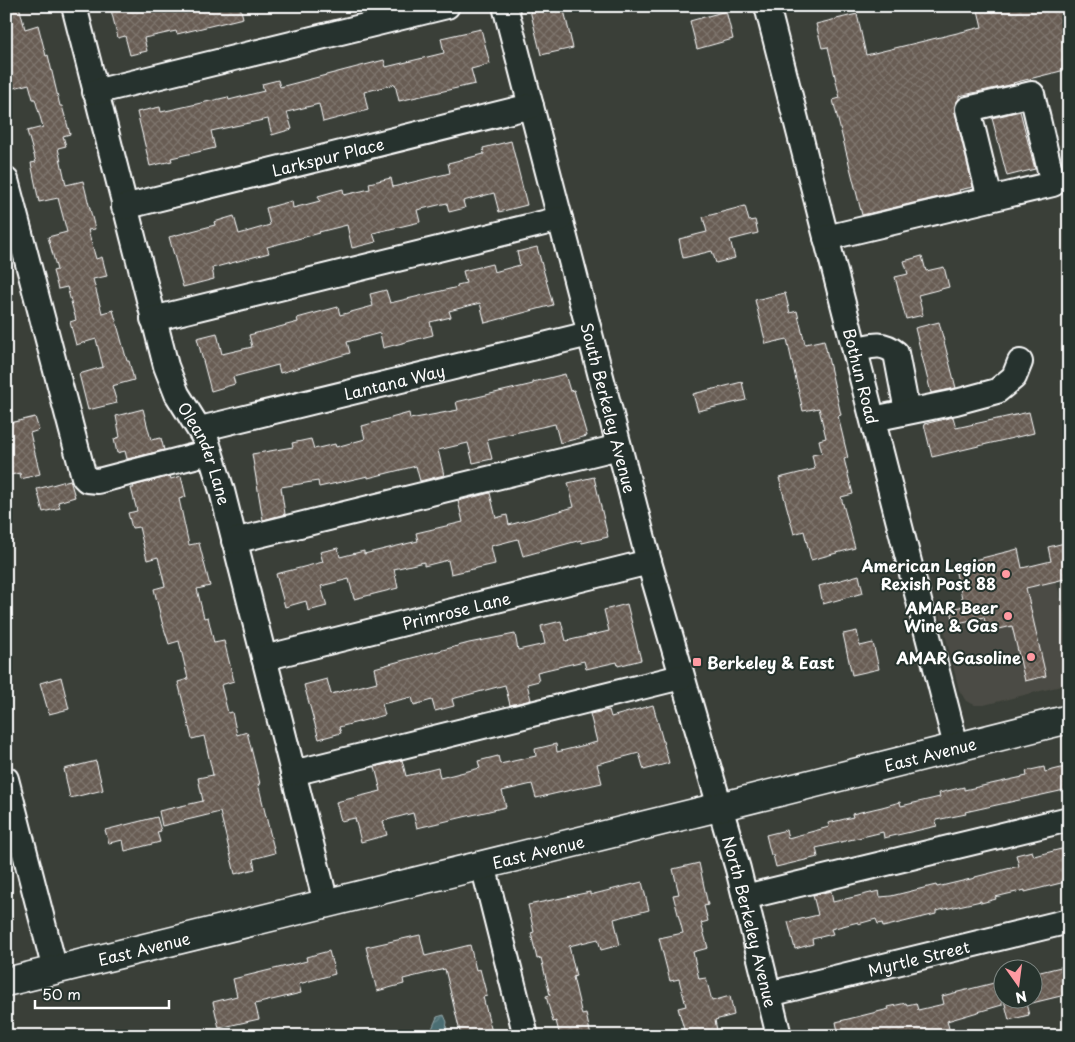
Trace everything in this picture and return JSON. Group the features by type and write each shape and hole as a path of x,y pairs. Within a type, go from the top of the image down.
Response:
{"main road":[{"name":"East Avenue","path":"6,982 719,807 1069,718"}],"street":[{"name":"Oleander Lane","path":"74,6 124,207 170,378 182,402 200,429 210,452 326,903"},
{"path":"95,92 446,6"},
{"name":"South Berkeley Avenue","path":"505,6 648,562 719,807"},
{"name":"Bothun Road","path":"767,6 956,746"},
{"path":"826,238 990,199 1053,184 1032,94 968,109 990,199"},
{"name":"Larkspur Place","path":"124,207 531,106"},
{"path":"6,180 84,476 87,480 98,481 210,452"},
{"path":"153,319 560,219"},
{"name":"Lantana Way","path":"200,429 589,334"},
{"path":"855,350 880,345 888,346 896,353 907,411"},
{"path":"873,419 956,402 996,391 1014,377 1020,362"},
{"path":"234,541 619,446"},
{"name":"Primrose Lane","path":"264,658 648,562"},
{"path":"293,774 681,677"},
{"path":"6,779 55,970"},
{"name":"North Berkeley Avenue","path":"719,807 745,897 779,1036"},
{"path":"745,897 1069,819"},
{"path":"483,865 526,1036"},
{"name":"Myrtle Street","path":"769,994 1069,921"}],"shaded area":[{"path":"1056,581 1069,631 1069,684 984,705 975,705 966,701 959,690 939,610"}],"water":[{"path":"444,1015 447,1022 445,1036 429,1036 437,1017"}],"building":[{"path":"6,6 19,6 25,29 38,25 46,56 48,55 60,106 62,106 70,134 63,136 66,146 58,148 66,185 83,181 95,229 88,230 96,259 102,257 107,276 93,279 102,313 113,310 134,380 112,386 117,403 88,410 79,374 103,367 96,339 76,345 70,322 76,320 67,287 58,289 53,271 57,270 48,237 67,232 58,198 39,202 31,163 36,162 27,131 43,127 29,84 6,90"},
{"path":"110,6 240,6 243,18 177,34 176,31 144,38 147,51 130,55 125,36 118,38"},
{"path":"529,6 563,6 573,48 541,55"},
{"path":"977,6 1069,6 1069,69 959,96 955,112 973,187 959,190 960,192 862,215 833,100 840,98 828,47 822,48 816,24 857,14 866,55 982,27"},
{"path":"726,11 733,39 697,49 690,21"},
{"path":"481,29 490,64 471,69 475,84 399,101 395,84 364,92 368,110 323,122 319,104 287,112 292,129 272,135 268,119 211,131 215,148 171,158 172,161 150,166 137,112 160,107 161,112 228,97 229,100 264,91 262,84 278,80 280,87 384,60 386,67 444,53 441,38"},
{"path":"1020,111 1035,169 1007,176 992,118"},
{"path":"511,141 527,205 499,212 494,193 463,201 465,208 449,212 447,203 417,210 420,222 373,233 376,242 352,248 347,225 267,247 269,253 212,268 214,279 183,287 169,237 215,225 214,222 234,216 239,234 270,225 266,208 292,201 293,208 320,201 318,196 343,189 344,195 370,189 369,183 391,178 393,187 450,173 448,163 484,154 483,148"},
{"path":"745,206 749,221 755,220 758,233 730,240 735,258 716,263 712,251 683,258 679,239 707,232 703,217"},
{"path":"537,247 553,305 485,323 480,303 449,311 451,317 430,322 433,335 383,348 380,333 347,342 350,353 280,373 278,365 233,377 235,384 211,391 197,338 217,333 222,354 252,347 249,335 298,322 297,318 338,307 340,315 373,306 370,294 386,290 390,303 458,287 457,285 466,283 463,271 492,264 494,272 520,265 517,252"},
{"path":"922,256 926,271 944,267 949,287 918,295 923,315 906,319 895,277 908,274 904,261"},
{"path":"785,293 790,313 797,311 805,344 824,340 841,415 838,416 848,458 844,459 853,494 841,497 855,548 811,560 804,531 794,534 779,478 815,469 812,455 822,453 819,440 826,438 819,408 803,411 787,339 766,344 755,300"},
{"path":"939,322 956,388 931,393 915,328"},
{"path":"565,374 570,391 574,390 587,436 560,443 555,424 487,439 492,459 473,463 468,443 438,450 444,475 420,481 416,466 368,478 368,476 319,487 318,481 281,487 285,514 263,520 252,454 293,447 292,443 311,439 314,449 335,444 336,447 365,439 362,426 409,413 410,419 458,410 456,402 533,384 533,382"},
{"path":"742,382 746,400 698,411 693,394"},
{"path":"143,409 151,440 161,438 164,450 127,459 125,451 117,453 114,439 120,437 116,416"},
{"path":"1029,412 1034,433 932,457 924,424 953,417 956,428"},
{"path":"35,417 39,430 30,433 40,474 21,479 20,473 6,476 6,424"},
{"path":"170,476 171,479 181,476 186,497 179,499 189,545 199,543 210,586 197,589 204,618 208,617 214,643 224,641 234,681 221,685 228,713 232,712 237,735 247,732 275,853 253,859 255,869 235,874 220,812 162,826 159,811 203,801 198,778 213,775 204,736 192,739 178,682 188,679 179,641 169,644 162,622 154,589 165,586 158,557 147,560 139,527 132,528 128,513 137,511 131,488 134,488 133,486"},
{"path":"594,477 608,537 582,543 581,540 523,556 518,539 491,546 495,564 451,574 448,560 424,566 424,562 394,569 398,588 354,599 349,579 321,586 327,606 308,611 306,601 285,607 276,574 323,562 320,552 338,548 340,557 364,551 364,554 418,541 416,533 463,522 458,501 490,493 496,518 507,515 509,525 574,507 568,483"},
{"path":"70,480 75,497 58,502 60,508 43,512 37,489"},
{"path":"1069,542 1069,578 1026,588 1046,676 1025,681 1012,626 987,632 984,617 954,624 951,609 964,606 954,565 1018,549 1022,568 1051,561 1048,547"},
{"path":"859,575 863,593 823,604 819,586"},
{"path":"627,604 641,660 618,666 617,662 586,669 584,661 537,672 539,681 527,684 531,700 510,705 505,685 452,699 454,706 435,711 432,700 414,705 412,697 382,704 385,715 339,727 341,733 319,739 304,685 327,679 331,694 377,682 374,668 469,643 515,634 518,650 545,644 541,626 561,621 566,641 609,631 604,610"},
{"path":"857,631 860,646 873,643 879,669 852,675 843,634"},
{"path":"61,677 69,709 49,714 40,683"},
{"path":"653,705 669,763 644,770 639,753 597,764 602,783 536,798 532,784 502,791 506,807 417,828 413,813 383,821 387,835 361,842 355,818 341,821 336,802 381,791 375,767 402,760 406,776 438,768 440,778 480,768 478,761 498,756 500,764 536,756 535,749 556,744 557,752 597,742 590,714 609,710 611,717"},
{"path":"96,761 103,790 70,798 64,769"},
{"path":"1069,766 1069,789 936,820 937,826 884,838 883,832 816,848 818,857 776,867 773,855 771,855 766,835 786,830 788,838 829,827 828,823 853,817 852,814 900,802 901,806 940,797 939,793 964,787 964,790 1027,776 1026,771 1044,767 1045,772"},
{"path":"157,817 161,831 157,832 160,842 125,851 123,840 109,843 105,830"},
{"path":"1069,847 1069,881 995,897 996,899 981,903 981,901 936,911 936,914 883,927 882,923 878,924 876,919 858,924 858,922 831,929 833,934 812,939 813,944 795,949 788,922 818,915 813,895 831,891 833,902 879,891 880,897 891,896 936,885 937,887 1019,866 1016,855 1032,851 1034,856"},
{"path":"699,863 708,905 704,906 708,921 701,923 708,948 693,952 699,979 706,978 712,1001 730,996 734,1015 715,1020 718,1036 686,1036 678,1008 686,1006 679,979 670,981 659,938 683,933 673,895 679,894 673,869"},
{"path":"642,882 649,910 614,919 620,945 601,950 598,939 569,946 576,976 573,977 582,1015 586,1014 591,1036 560,1036 556,1021 553,1022 546,996 550,995 541,958 537,959 531,933 534,932 528,905 590,892 590,895"},
{"path":"420,935 425,956 470,945 476,970 480,969 487,996 483,997 493,1036 461,1036 445,969 403,979 404,984 377,991 366,947"},
{"path":"329,951 335,974 299,984 301,993 255,1004 259,1019 219,1028 213,1002 237,996 233,979 307,961 306,957"},
{"path":"1069,965 1069,994 1042,1001 1042,972"},
{"path":"992,984 992,1008 947,1021 951,1036 839,1036 836,1022 906,1003 907,1005 916,1003 918,1010 944,1004 942,996"},
{"path":"1006,1010 1028,1010 1029,1015 1009,1020"}],"place":[{"name":"American Legion Rexish Post 88","path":"1006,574"},
{"name":"AMAR Beer Wine & Gas","path":"1008,616"},
{"name":"AMAR Gasoline","path":"1031,657"},
{"name":"Berkeley & East","path":"697,662"}]}
